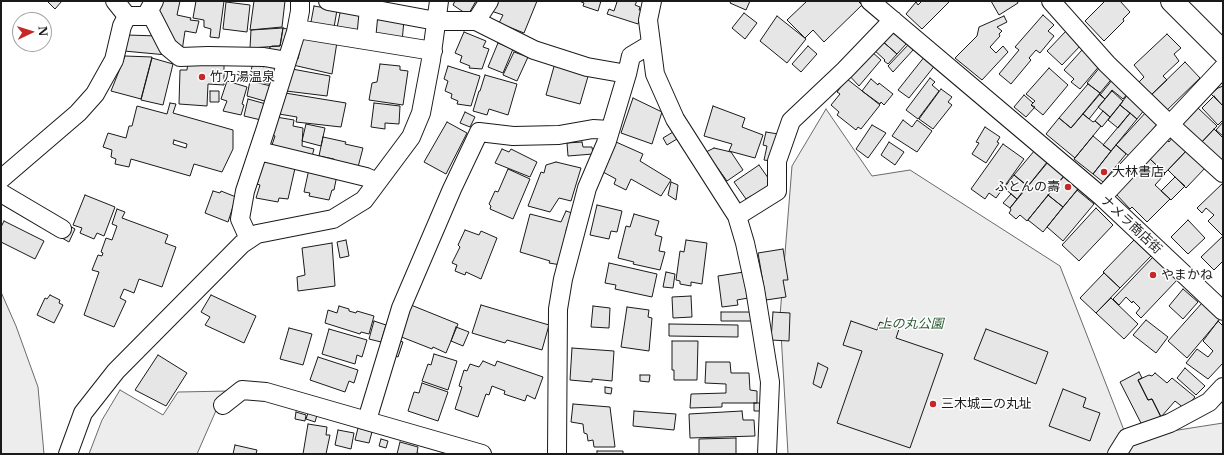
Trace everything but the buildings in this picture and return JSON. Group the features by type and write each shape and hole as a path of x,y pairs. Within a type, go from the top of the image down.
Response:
{"main road":[{"path":"1172,1 1223,52"}],"street":[{"path":"115,1 127,16"},
{"path":"249,239 240,219 245,191 288,61 300,11 300,1"},
{"path":"328,1 436,21 476,21 534,50 587,67 628,74"},
{"path":"68,454 83,413 116,372 242,244 257,234 333,219 364,200 410,137 421,112 433,51 439,1"},
{"path":"476,21 489,1"},
{"path":"652,1 648,20 655,74 674,120 737,216 745,243 755,289 770,382 768,454"},
{"name":"ナメラ商店街","path":"870,1 1102,197 1223,311"},
{"path":"1051,1 1107,64 1169,124 1223,173"},
{"path":"127,16 146,16 151,6"},
{"path":"151,6 168,47 180,57 264,57 288,61"},
{"path":"366,40 368,8"},
{"path":"1,179 78,113 95,94 114,60 122,26 127,16"},
{"path":"737,216 777,191 777,161 791,121 893,20"},
{"path":"296,30 433,51"},
{"path":"557,454 558,309 562,287 587,188 610,130 628,74 631,56 651,44"},
{"path":"1102,197 1223,68"},
{"path":"367,420 401,308 478,132 513,136 559,135 592,129 610,130"},
{"path":"259,150 366,177 377,182"},
{"path":"1,194 62,228"},
{"path":"1117,454 1127,438 1170,423 1209,402 1223,387"},
{"path":"223,405 242,390 266,392 478,453"}],"shaded area":[{"name":"上の丸公園","path":"826,109 872,176 910,170 1060,266 1127,438 1223,423 1223,454 788,454 780,316 792,166"},
{"path":"1,292 16,326 38,387 44,454 1,454"},
{"path":"120,390 163,415 178,392 230,391 218,406 197,454 89,454 102,420"}],"place":[{"name":"竹乃湯温泉","path":"202,77"},
{"name":"大林書店","path":"1104,172"},
{"name":"ふとんの壽","path":"1068,187"},
{"name":"やまかね","path":"1153,275"},
{"name":"三木城二の丸址","path":"933,404"}]}
